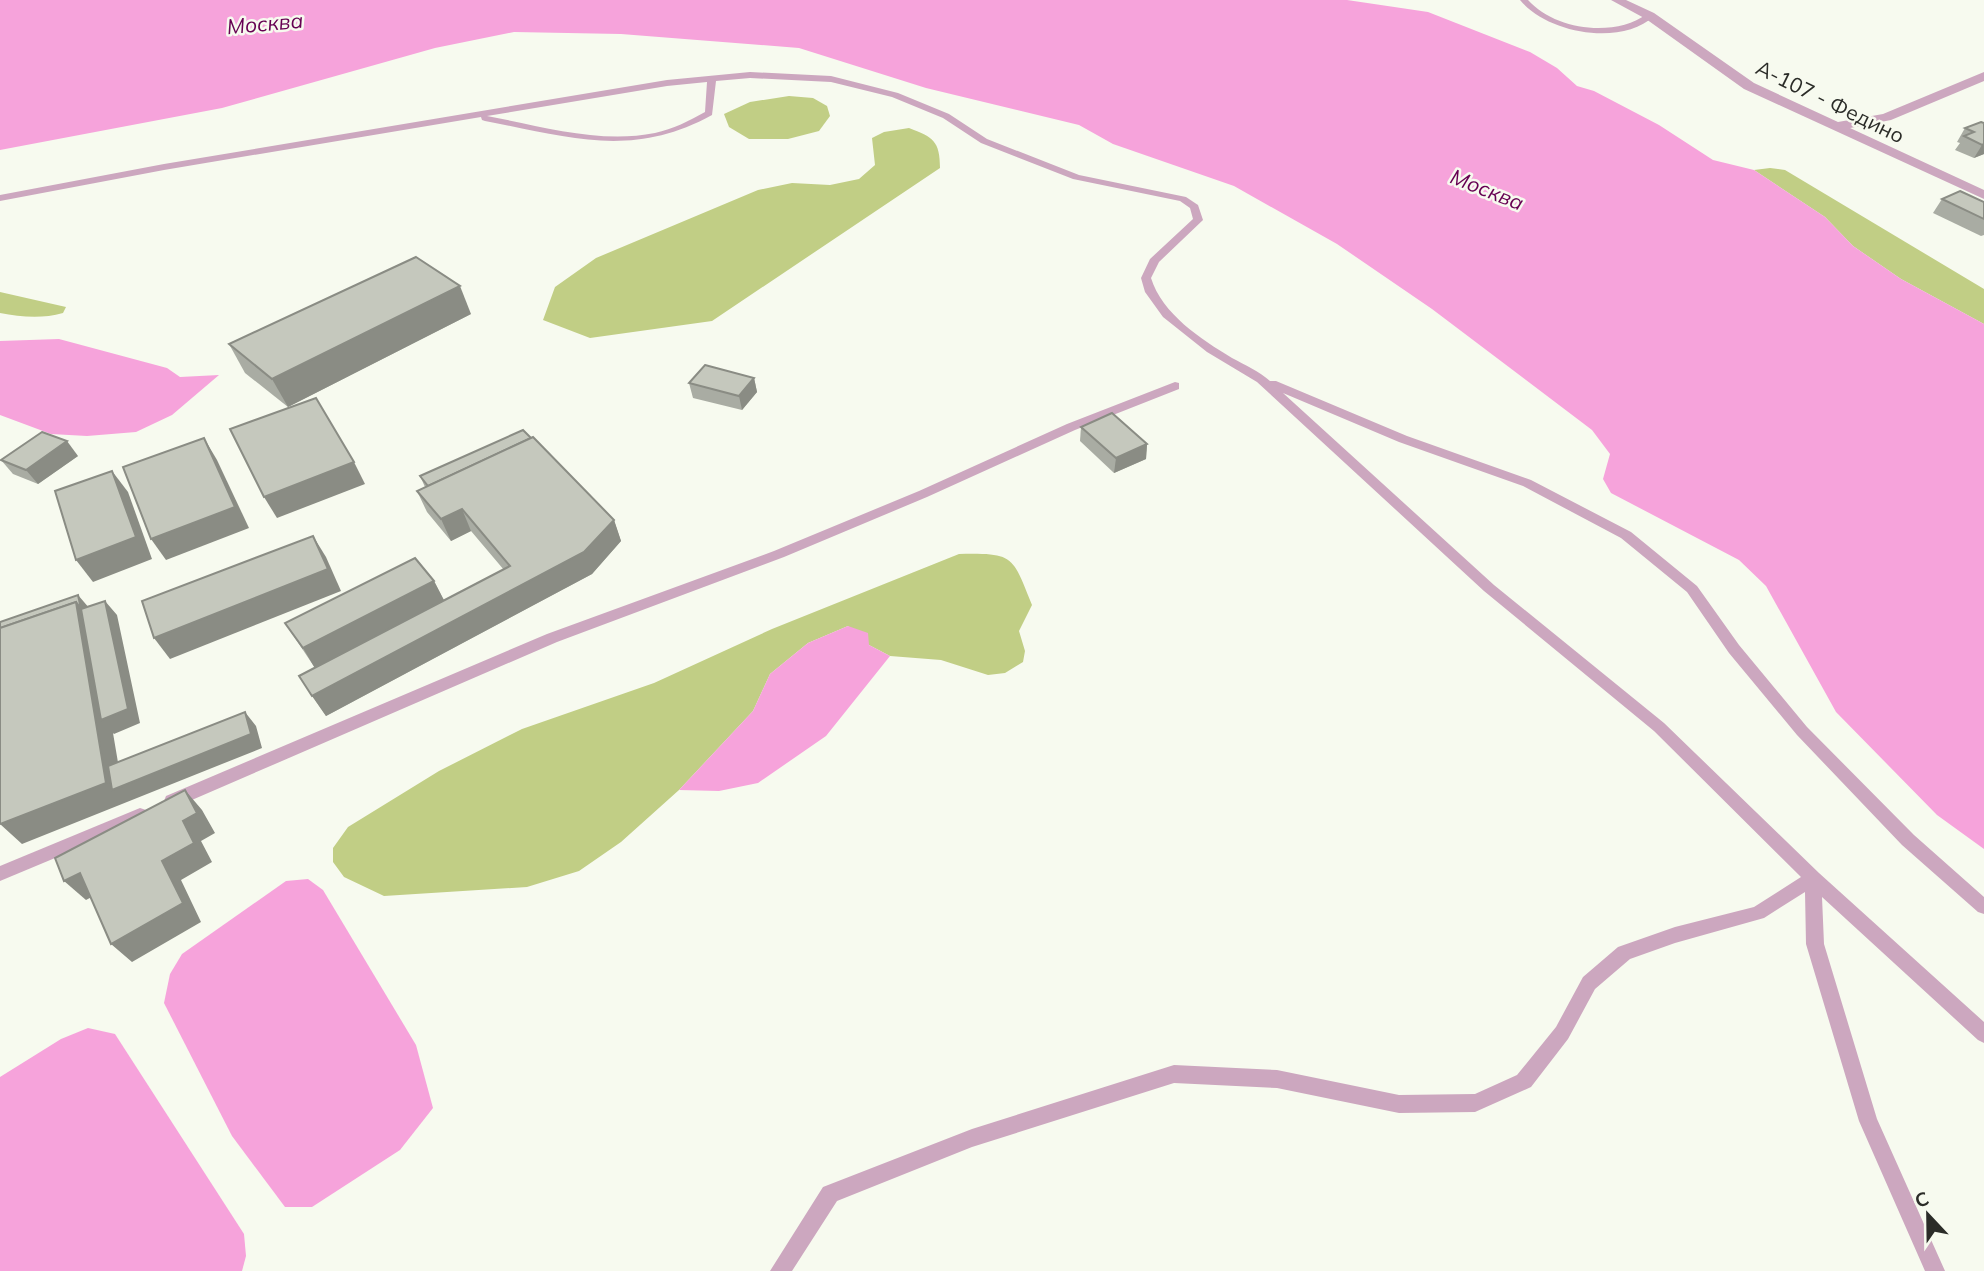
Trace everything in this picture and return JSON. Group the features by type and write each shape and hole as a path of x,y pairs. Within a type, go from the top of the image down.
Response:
{"street":[{"name":"А-107 - Федино","path":"1617,0 1650,16 1749,86 1984,195"},
{"path":"1833,127 1886,117 1984,76"}],"lane":[{"path":"1524,0 1546,17 1580,29 1617,31 1642,25 1650,16"},
{"path":"0,198 164,167 712,77 796,76 831,79 865,87 946,116 984,141 1076,177 1183,199 1195,207 1198,220 1154,261 1146,278 1150,292 1167,315 1211,350 1261,379 1403,439 1527,484 1626,535 1692,589 1734,649 1802,731 1908,840 1984,906"},
{"path":"472,116 594,138 631,141 665,136 691,125 709,113 712,77"},
{"path":"1261,379 1489,588 1659,727 1813,878 1984,1034"},
{"path":"0,874 552,638 779,554 923,494 1071,427 1175,386"},
{"path":"780,1271 830,1194 972,1138 1174,1074 1277,1079 1399,1104 1475,1103 1524,1081 1562,1033 1589,983 1624,953 1675,935 1758,914 1813,878"},
{"path":"1813,878 1815,944 1868,1121 1935,1271"}],"green space":[{"path":"789,96 813,98 827,106 830,116 819,131 788,139 749,139 729,127 724,114 750,102"},
{"path":"909,128 929,137 937,146 940,168 712,321 590,338 543,320 555,287 596,258 758,190 792,183 830,185 859,179 875,165 872,138 884,132"},
{"path":"1754,170 1785,170 1984,289 1984,324 1901,279 1853,246 1825,217"},
{"path":"0,292 66,307 63,313 47,316 0,313"},
{"path":"959,554 991,555 1009,561 1020,576 1032,605 1019,631 1025,651 1023,662 1005,673 988,675 941,660 890,656 869,645 848,626 808,643 770,674 753,711 679,790 621,842 579,871 527,887 384,896 344,877 333,862 333,848 348,827 439,771 522,729 654,683 772,629"}],"water":[{"name":"Москва","path":"0,0 1347,0 1428,12 1530,52 1557,68 1577,86 1594,91 1659,125 1713,160 1754,170 1825,217 1853,246 1901,279 1984,324 1984,849 1937,815 1836,712 1766,586 1739,560 1611,493 1603,479 1610,454 1592,430 1432,309 1337,244 1234,186 1113,144 1079,125 926,88 799,48 621,34 514,32 435,48 222,108 0,150"},
{"path":"59,339 167,368 180,377 219,375 172,415 136,432 87,436 51,434 0,415 0,341"},
{"path":"848,626 868,633 869,645 890,656 826,736 758,783 719,791 679,790 753,711 770,674 808,643"},
{"path":"308,879 323,890 416,1045 433,1108 400,1150 312,1207 285,1207 232,1136 164,1003 170,974 182,954 286,881"},
{"path":"88,1028 115,1034 244,1234 246,1256 242,1271 0,1271 0,1077 61,1039"}],"building":[{"path":"1984,123 1982,145 1964,136 1974,132 1965,128"},
{"path":"1960,191 1984,202 1984,219 1942,199"},
{"path":"416,257 460,286 272,379 229,344"},
{"path":"705,365 754,378 739,396 689,383"},
{"path":"316,398 354,462 264,497 230,429"},
{"path":"1112,413 1147,444 1116,458 1081,427"},
{"path":"523,430 531,438 428,486 420,476"},
{"path":"42,432 67,441 26,470 1,460"},
{"path":"533,437 614,520 584,552 312,696 299,676 510,566 462,509 441,519 417,491"},
{"path":"204,438 235,507 151,539 123,467"},
{"path":"112,471 136,537 76,560 55,491"},
{"path":"313,536 328,569 154,638 142,601"},
{"path":"415,558 434,581 303,648 285,623"},
{"path":"78,595 81,609 76,602 0,628 0,622"},
{"path":"105,601 128,709 101,720 81,609"},
{"path":"76,602 106,783 0,824 0,628"},
{"path":"245,712 251,734 112,790 108,766"},
{"path":"185,790 197,813 183,821 194,843 162,861 183,903 111,944 80,873 64,881 55,858"}]}
